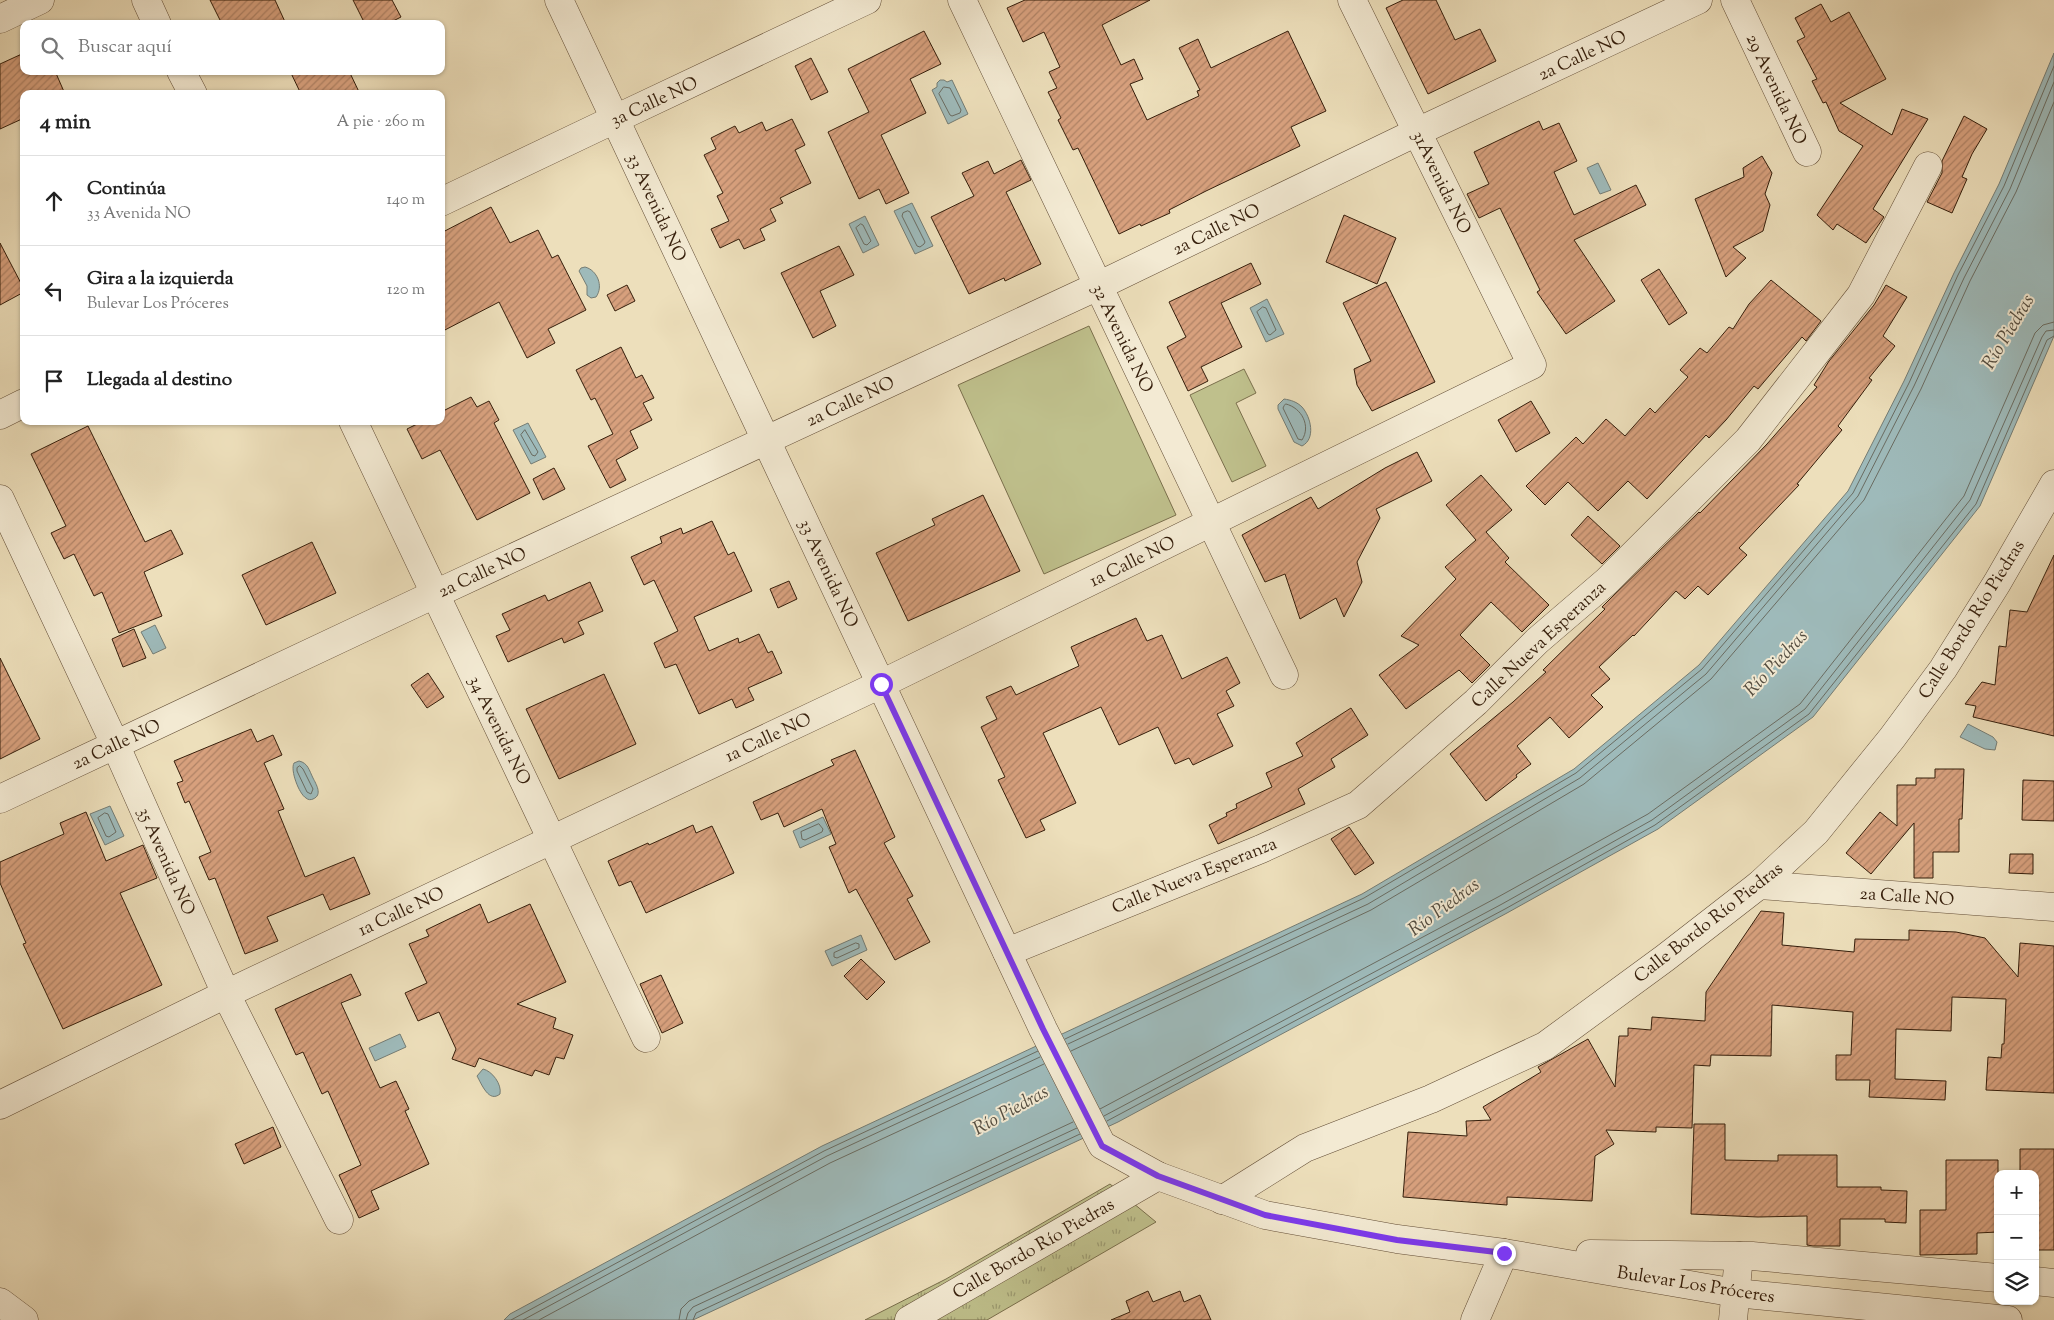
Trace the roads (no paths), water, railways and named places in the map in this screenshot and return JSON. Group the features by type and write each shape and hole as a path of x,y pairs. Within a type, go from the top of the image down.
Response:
{"street":[{"path":"0,19 40,0"},
{"path":"146,0 156,20"},
{"name":"33 Avenida NO","path":"559,0 1043,1029 1102,1146"},
{"name":"3a Calle NO","path":"445,200 867,0"},
{"name":"32 Avenida NO","path":"962,0 1284,675"},
{"name":"31Avenida NO","path":"1352,0 1532,365"},
{"name":"2a Calle NO","path":"0,799 435,594 1098,286 1417,132 1698,0"},
{"name":"29 Avenida NO","path":"1735,0 1807,152"},
{"path":"183,75 191,90"},
{"name":"Calle Nueva Esperanza","path":"1007,952 1261,849 1358,805 1476,702 1537,641 1608,581 1748,440 1861,296 1928,166"},
{"name":"1a Calle NO","path":"0,1105 226,994 881,684 1532,365"},
{"path":"0,415 20,405"},
{"name":"34 Avenida NO","path":"355,425 646,1038"},
{"name":"Calle Bordo Río Piedras","path":"1222,1200 1305,1148 1431,1100 1545,1046 1665,958 1759,885 1816,832 1892,738 1943,669 1997,583 2054,484"},
{"name":"35 Avenida NO","path":"0,499 115,744 226,994 339,1220"},
{"name":"2a Calle NO","path":"1759,885 2054,907"},
{"name":"Bulevar Los Próceres","path":"1102,1146 1158,1176 1265,1215 1397,1240 1504,1253 1736,1293 2008,1320"},
{"name":"Calle Bordo Río Piedras","path":"908,1320 1158,1176"},
{"path":"1475,1320 1504,1253"},
{"name":"Bulevar Los Próceres","path":"1504,1253 1739,1256 1994,1278"},
{"path":"1733,1320 1739,1256"},
{"path":"2039,1281 2054,1283"},
{"path":"0,1302 24,1320"}],"water":[{"name":"Río Piedras","path":"2054,53 2054,336 1980,506 1813,717 1658,829 1507,913 1118,1122 693,1320 504,1320 510,1314 822,1146 1362,894 1574,769 1699,665 1848,491 1904,381 1954,273 1999,184"},
{"path":"940,80 947,82 952,80 968,114 948,124 932,90 937,87 937,83"},
{"path":"1598,163 1611,190 1600,194 1587,168"},
{"path":"912,203 933,246 915,254 894,211"},
{"path":"865,216 879,245 863,253 849,224"},
{"path":"585,267 593,271 598,279 599,288 596,297 591,298 587,295 587,286 579,271"},
{"path":"1267,299 1284,334 1266,342 1250,308"},
{"path":"1284,399 1298,404 1308,416 1311,433 1306,443 1302,446 1294,442 1278,409 1278,405"},
{"path":"528,423 546,457 531,464 513,430"},
{"path":"155,625 166,648 153,654 141,632"},
{"path":"1968,724 1993,737 1997,742 1995,750 1985,749 1960,737"},
{"path":"299,761 308,767 317,786 318,795 310,800 303,796 296,782 293,766 294,763"},
{"path":"110,806 124,836 105,845 90,814"},
{"path":"823,817 831,834 800,848 793,831"},
{"path":"861,935 867,950 832,966 825,951"},
{"path":"400,1034 406,1047 375,1061 369,1048"},
{"path":"483,1069 490,1072 496,1078 500,1094 492,1096 486,1092 477,1076"}]}
